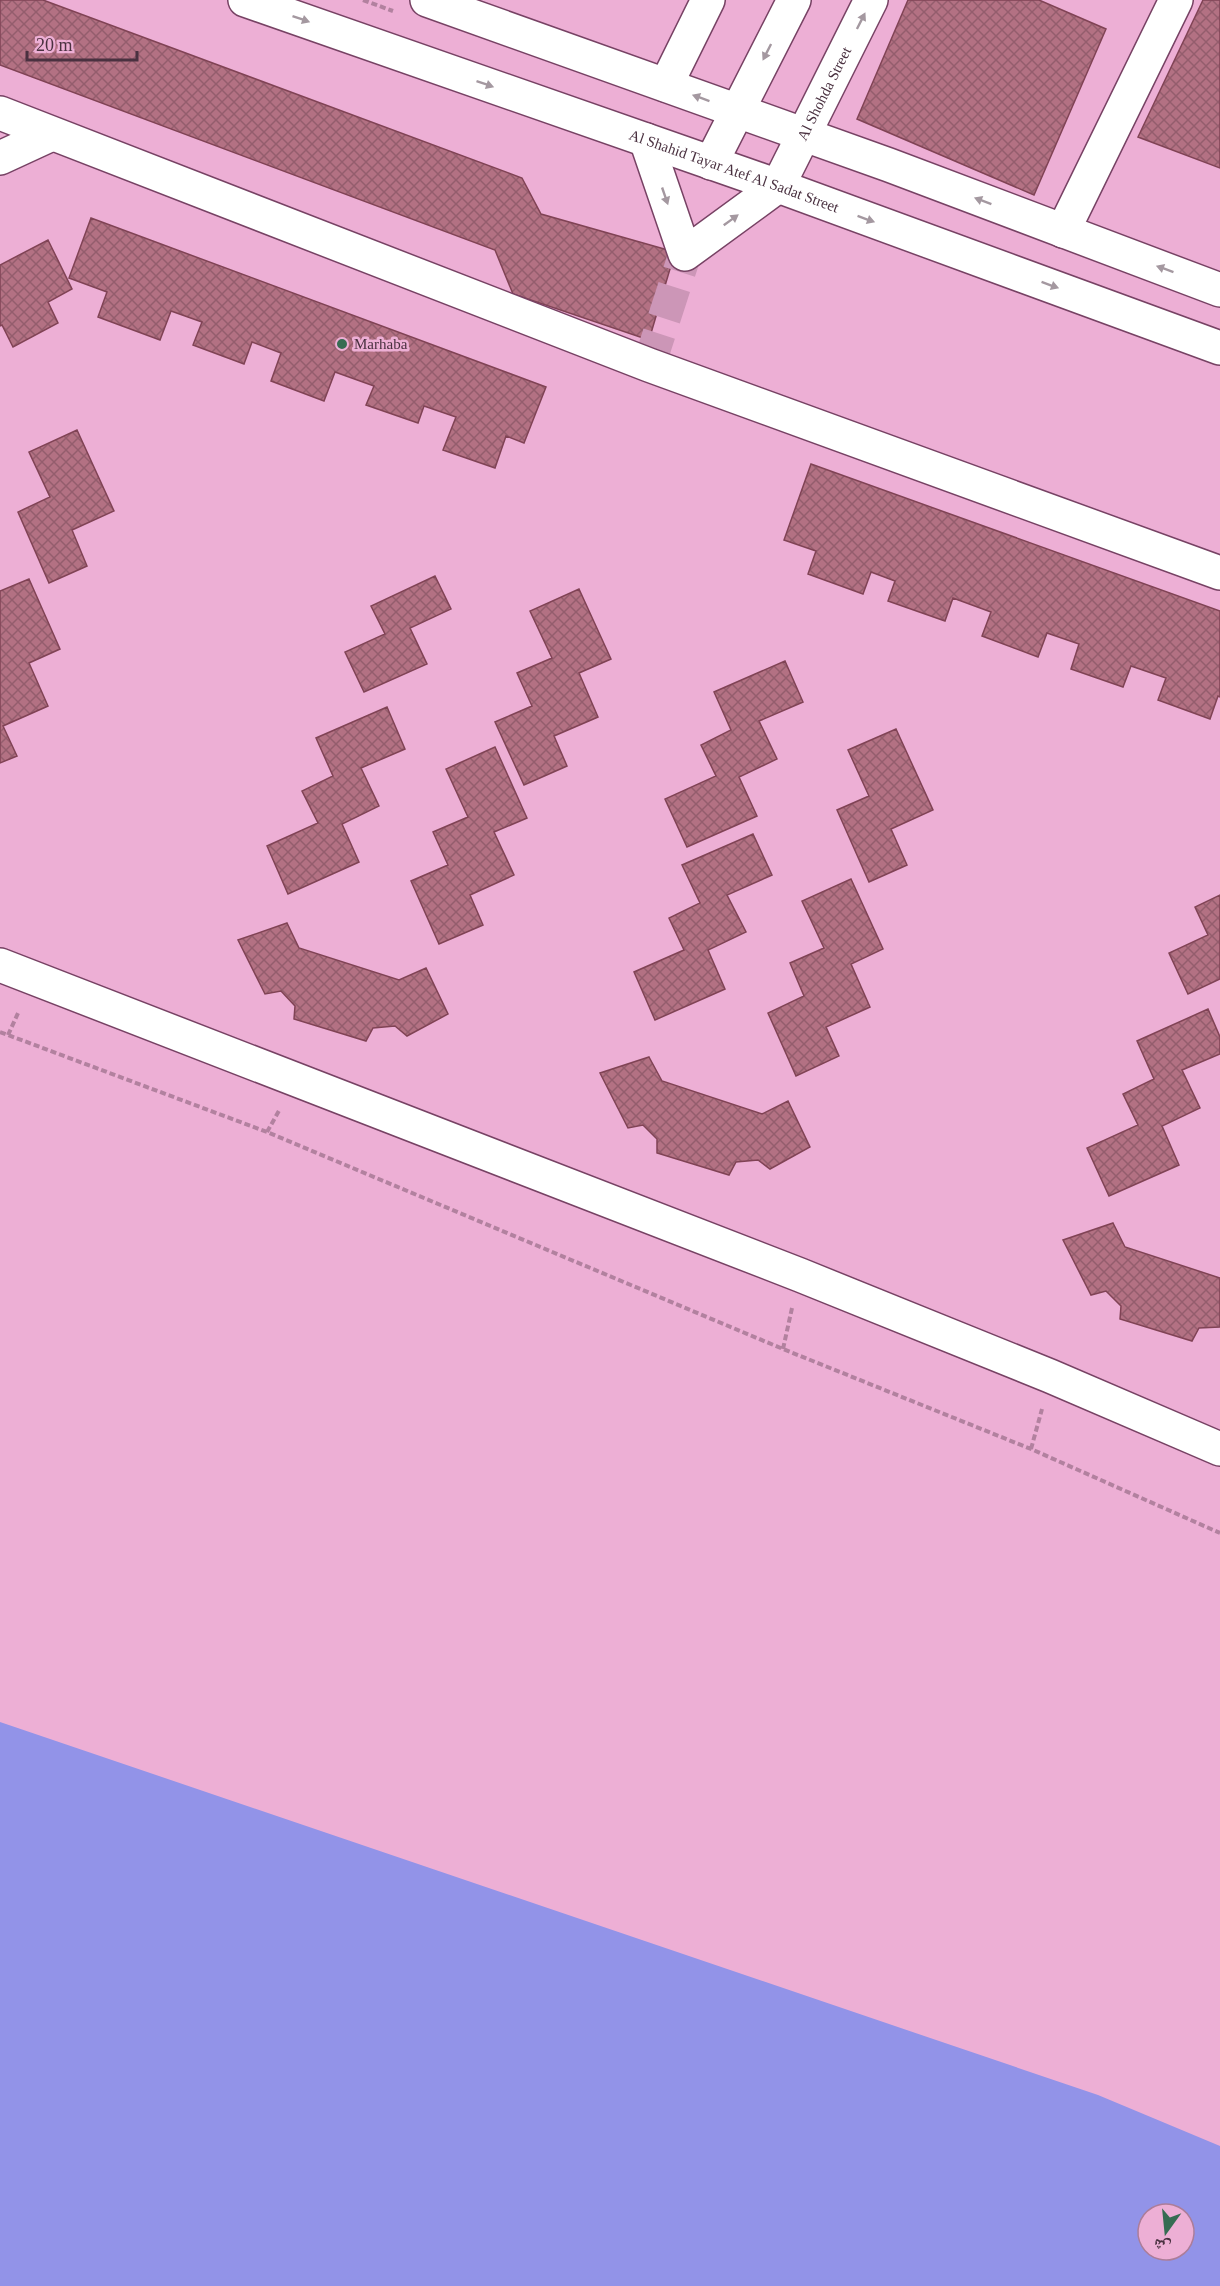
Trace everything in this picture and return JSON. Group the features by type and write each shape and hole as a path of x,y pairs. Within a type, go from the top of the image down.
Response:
{"street":[{"name":"Al Shahid Tayar Atef Al Sadat Street","path":"245,0 778,186 1220,348"},
{"path":"427,0 804,134 1220,290"},
{"path":"666,85 708,0"},
{"path":"711,163 794,0"},
{"name":"Al Shohda Street","path":"778,186 872,0"},
{"path":"1063,231 1175,0"},
{"path":"0,113 649,365 1220,573"},
{"path":"0,158 52,134"},
{"path":"646,140 685,254 778,186"},
{"path":"0,964 811,1280 1050,1376 1220,1449"}],"path":[{"path":"0,1032 267,1132 772,1344 1031,1449 1220,1533"}],"water":[{"path":"0,1722 1098,2095 1220,2146 1220,2286 0,2286"}],"building":[{"path":"0,0 43,0 522,178 541,214 675,252 649,340 513,294 495,250 0,65"},
{"path":"908,0 1039,0 1106,29 1034,195 857,119"},
{"path":"1203,0 1220,0 1220,168 1138,137"},
{"name":"Marhaba","path":"91,218 546,387 524,443 506,436 495,468 443,450 456,417 424,406 418,423 366,405 374,386 335,372 324,401 271,381 281,353 252,342 244,364 193,345 202,322 171,311 160,340 98,317 107,292 69,278"},
{"path":"48,240 72,289 48,302 58,323 13,347 2,325 0,326 0,265"},
{"path":"77,430 114,511 72,530 87,566 49,583 18,512 50,497 29,452"},
{"path":"811,464 1220,611 1220,697 1218,696 1210,719 1158,700 1166,678 1131,666 1123,687 1071,669 1079,644 1047,633 1038,657 982,636 991,612 953,598 945,621 888,601 895,581 871,572 863,594 808,574 816,551 784,540"},
{"path":"435,576 451,609 410,628 427,664 364,692 345,652 385,634 371,606"},
{"path":"29,579 60,649 29,663 48,706 3,726 17,756 0,763 0,591"},
{"path":"579,589 611,659 579,673 598,717 554,736 567,766 524,785 495,722 532,706 517,673 552,658 530,611"},
{"path":"785,661 803,702 759,721 777,759 739,777 757,816 687,847 665,799 716,776 701,745 731,730 714,692"},
{"path":"387,707 405,749 361,768 379,806 342,824 359,862 288,894 267,846 318,823 302,791 333,776 316,738"},
{"path":"896,729 933,810 891,829 907,865 869,882 837,810 869,796 848,750"},
{"path":"495,747 527,818 494,832 514,875 470,895 483,925 439,944 411,881 448,865 433,832 468,817 446,769"},
{"path":"753,834 772,875 727,895 746,932 708,950 725,989 655,1020 634,972 684,950 669,918 700,903 682,865"},
{"path":"851,879 883,949 851,964 870,1007 826,1027 839,1056 796,1076 768,1013 804,996 790,963 824,948 802,901"},
{"path":"1220,895 1220,979 1188,994 1169,953 1208,935 1195,907"},
{"path":"287,923 299,948 399,980 426,968 448,1014 407,1036 395,1026 373,1028 366,1041 294,1019 295,1006 281,991 265,994 238,940"},
{"path":"1208,1009 1220,1037 1220,1054 1182,1070 1200,1108 1162,1126 1179,1165 1109,1196 1087,1148 1138,1125 1123,1094 1154,1079 1137,1041"},
{"path":"649,1057 662,1081 762,1114 788,1101 810,1147 770,1169 758,1160 736,1162 729,1175 657,1153 657,1139 643,1125 628,1128 600,1073"},
{"path":"1113,1223 1125,1247 1220,1278 1220,1327 1199,1328 1192,1341 1120,1319 1121,1306 1106,1291 1091,1295 1063,1240"}],"tunnel":[{"path":"649,365 685,254"}],"place":[{"name":"Marhaba","path":"342,344"}]}
